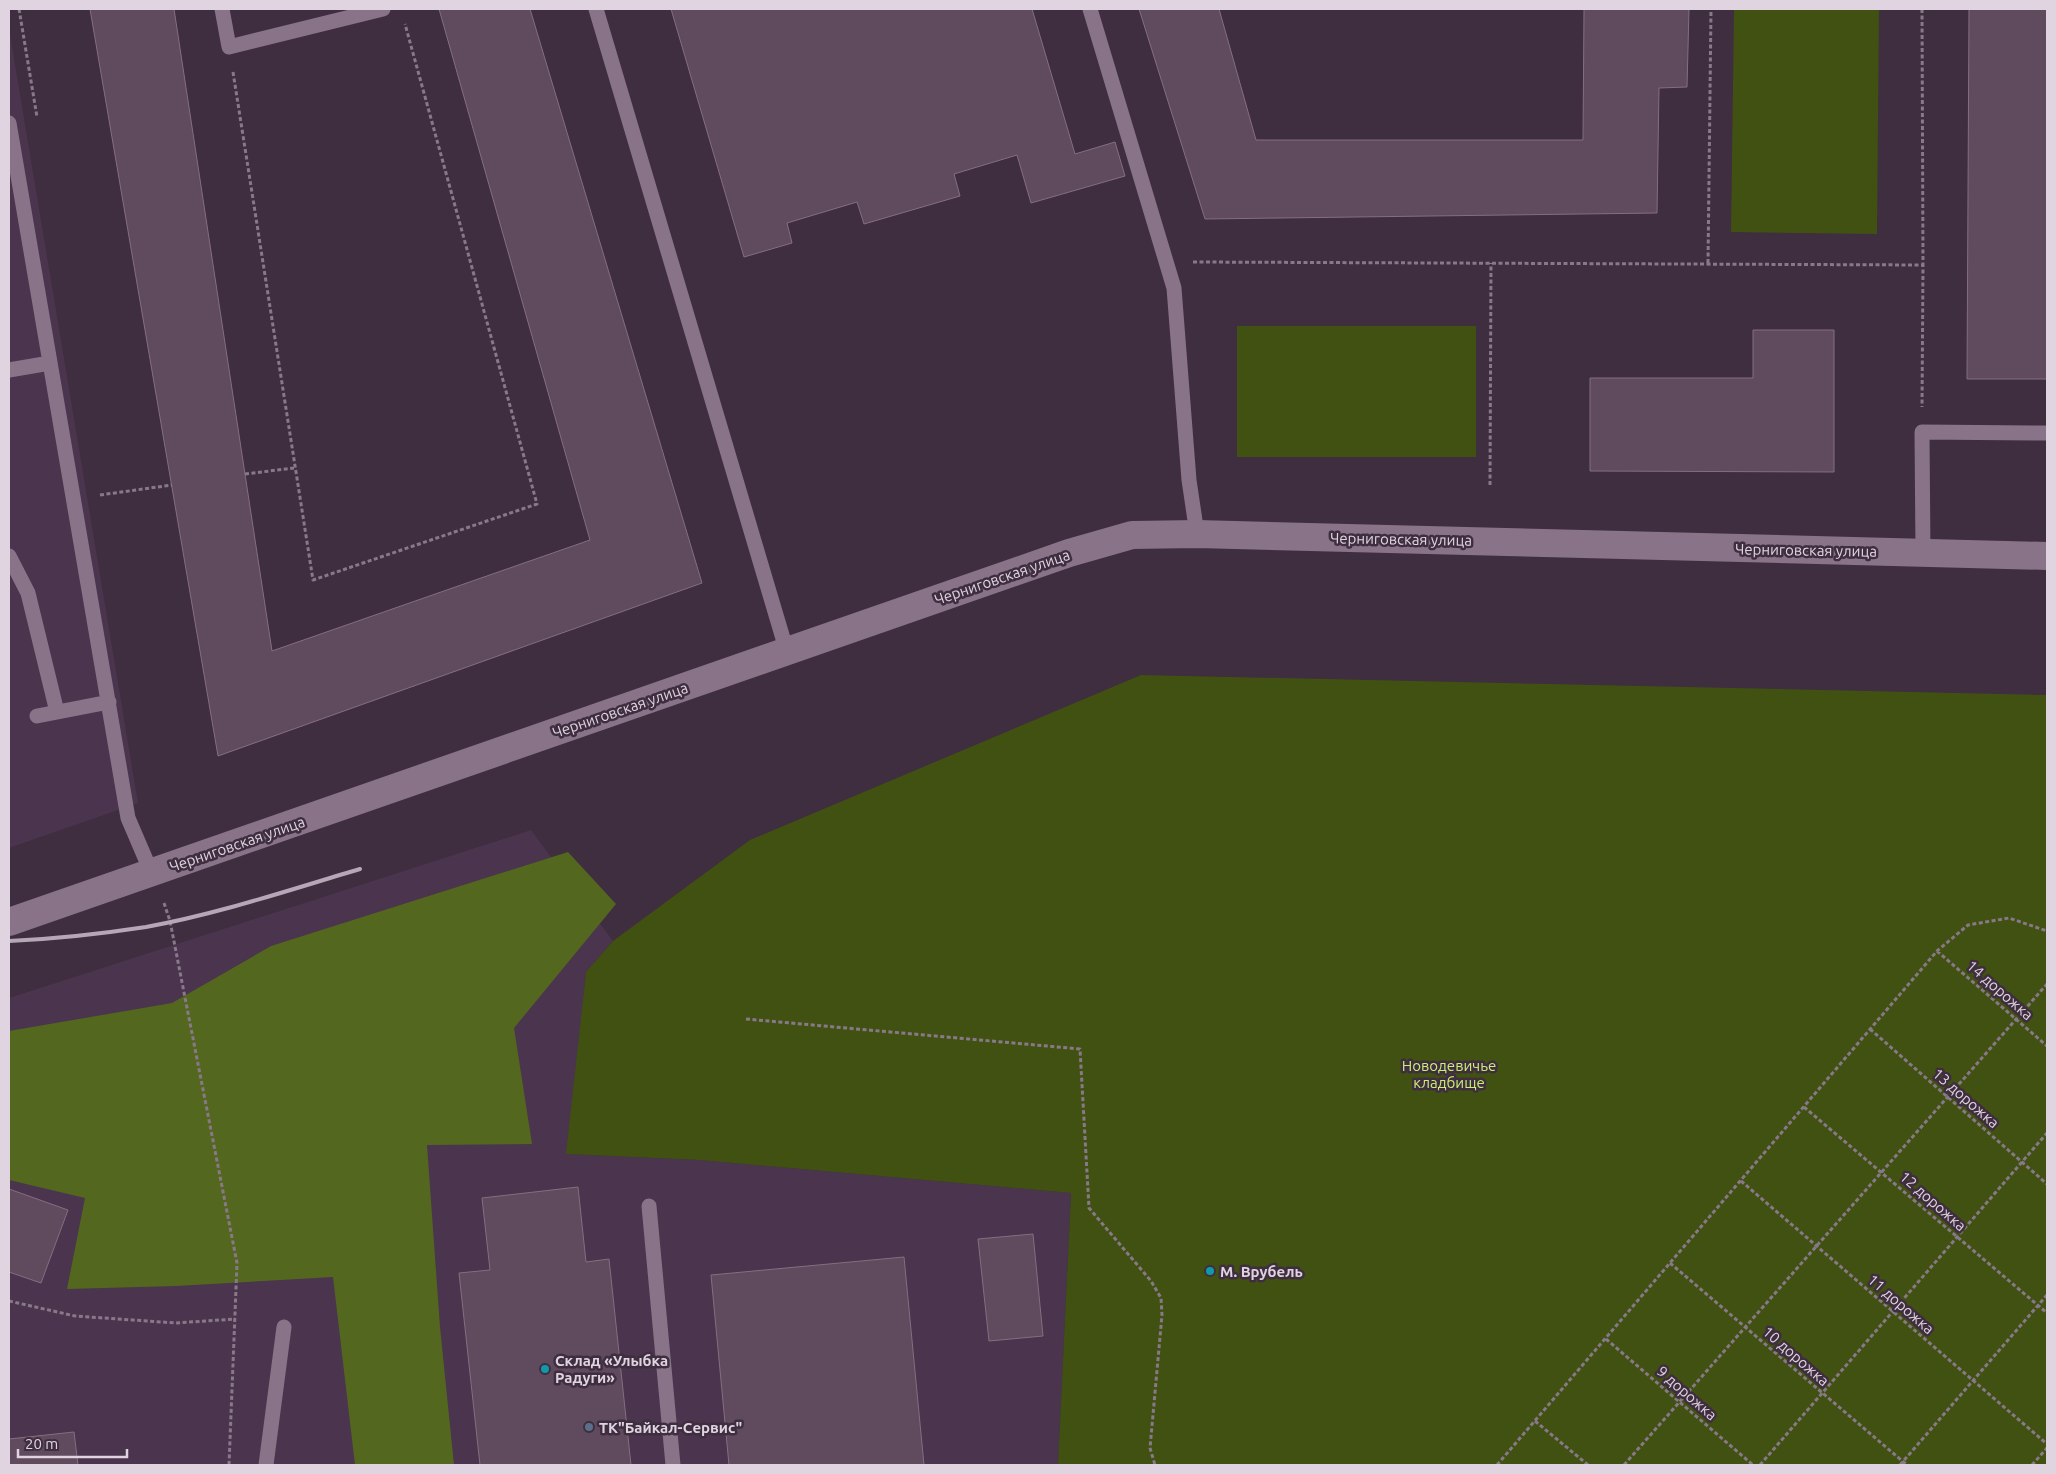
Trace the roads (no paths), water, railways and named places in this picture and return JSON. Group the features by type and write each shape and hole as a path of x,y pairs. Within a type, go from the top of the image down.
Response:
{"street":[{"name":"Черниговская улица","path":"9,922 152,874 1069,553 1132,535 1197,534 2047,556"}],"lane":[{"path":"222,9 229,47 382,9"},
{"path":"596,9 787,652"},
{"path":"1090,9 1174,288 1189,480 1197,534"},
{"path":"9,123 128,818 152,874"},
{"path":"9,370 50,363"},
{"path":"1923,553 1922,432 2047,432"},
{"path":"9,556 28,593 57,712"},
{"path":"37,716 108,702"},
{"path":"649,1206 673,1465"},
{"path":"266,1465 284,1327"}],"railway":[{"path":"9,941 95,934 173,922 253,901 360,869"}],"place":[{"name":"М. Врубель","path":"1210,1271"},
{"name":"Склад «Улыбка Радуги»","path":"545,1369"},
{"name":"ТК\"Байкал-Сервис\"","path":"589,1427"}],"park label":[{"name":"Новодевичье кладбище","path":"1449,1074"}]}
